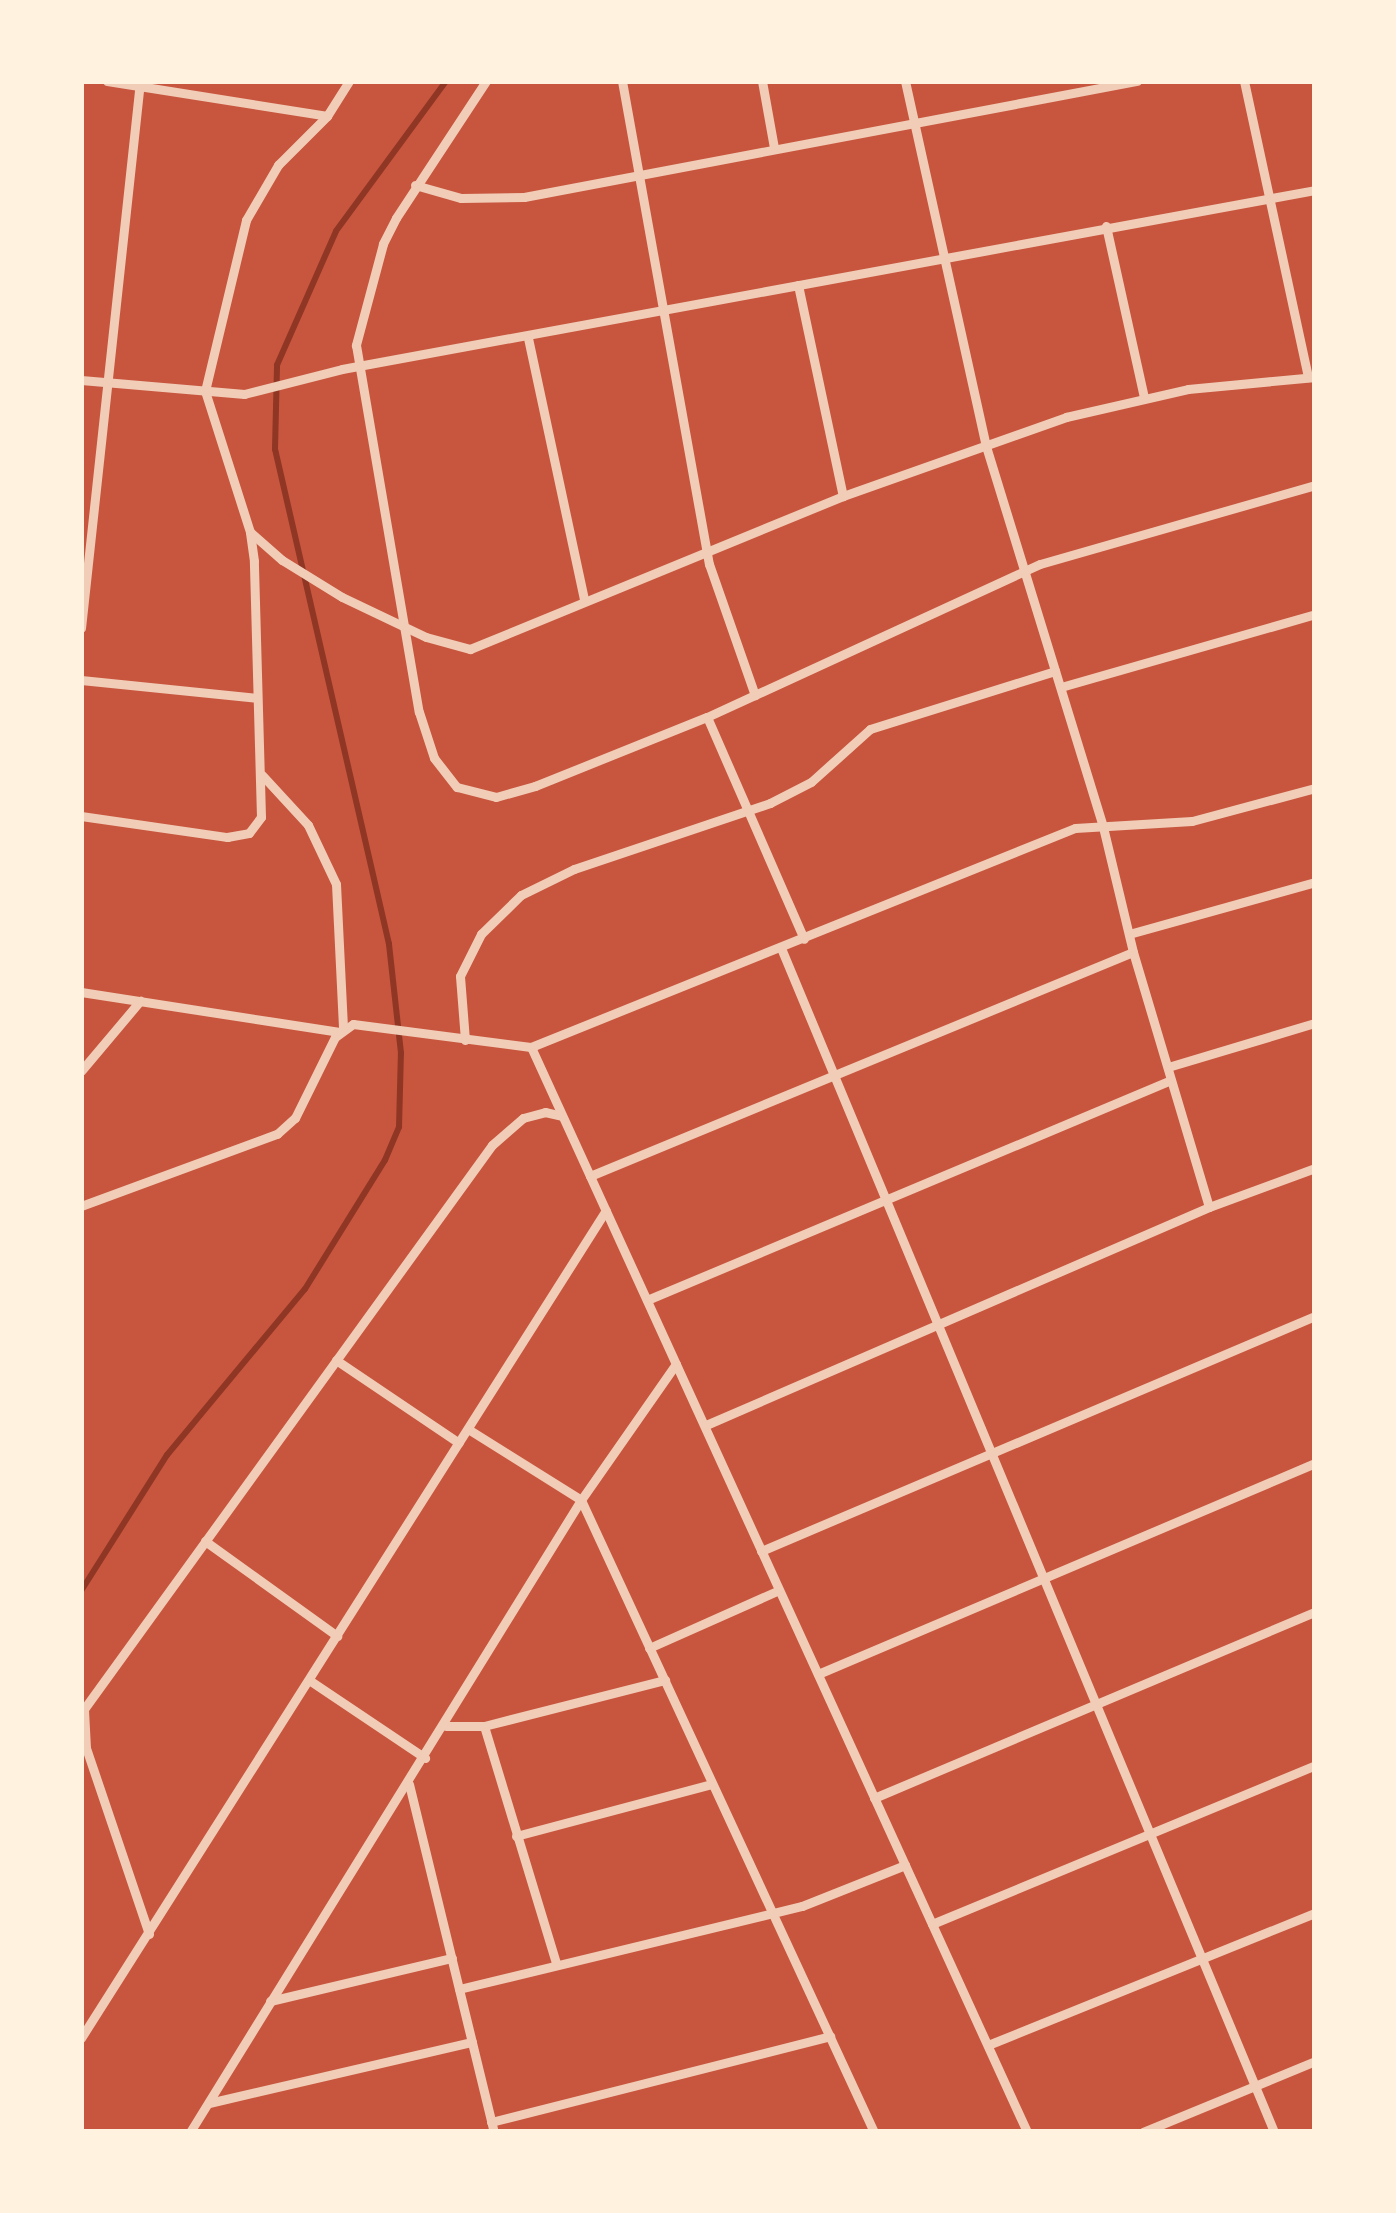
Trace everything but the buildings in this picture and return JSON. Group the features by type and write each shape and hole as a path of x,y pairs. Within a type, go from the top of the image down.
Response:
{"street":[{"path":"107,81 327,116"},
{"path":"81,816 239,836 261,817 250,532 205,391 246,220 278,165 327,116 349,81"},
{"path":"487,81 415,185 383,244 360,327 357,366 419,712 434,758 457,788 478,796 535,786 707,717 1023,572 1118,538 1315,485"},
{"path":"622,81 708,553 755,695"},
{"path":"761,81 774,148"},
{"path":"905,81 985,443 1103,827 1133,952 1209,1207"},
{"path":"415,185 489,201 913,123 1082,86 1137,81"},
{"path":"250,532 299,572 404,627 467,650 985,443 1144,397 1312,377 1266,199 1244,81"},
{"path":"81,628 140,83"},
{"path":"81,380 244,394 357,366 1315,190"},
{"path":"1106,226 1144,397"},
{"path":"798,286 843,496"},
{"path":"528,338 584,600"},
{"path":"1060,687 1315,614"},
{"path":"465,1040 460,976 482,934 521,895 574,869 748,813 811,782 870,729 1054,671"},
{"path":"81,680 257,698"},
{"path":"707,717 804,939"},
{"path":"81,1206 277,1134 295,1118 341,1030 336,884 308,825 262,775"},
{"path":"81,992 341,1030 374,1024 531,1047 1063,832 1192,821 1315,788"},
{"path":"1129,934 1315,881"},
{"path":"781,948 1274,2132"},
{"path":"590,1176 1133,952"},
{"path":"81,1071 140,1000"},
{"path":"1168,1067 1315,1023"},
{"path":"531,1047 988,2045 1023,2131"},
{"path":"647,1300 1172,1081"},
{"path":"149,1934 82,1722 89,1702 492,1145 523,1118 545,1112 563,1117"},
{"path":"706,1425 1209,1207 1315,1168"},
{"path":"81,2038 606,1210"},
{"path":"761,1551 1315,1316"},
{"path":"336,1360 459,1443"},
{"path":"190,2132 446,1726 581,1500 676,1364"},
{"path":"468,1429 581,1500 874,2132"},
{"path":"818,1674 1315,1463"},
{"path":"205,1541 337,1636"},
{"path":"649,1648 779,1590"},
{"path":"874,1798 1315,1612"},
{"path":"309,1680 425,1758"},
{"path":"446,1726 484,1726 665,1680"},
{"path":"484,1726 556,1963"},
{"path":"932,1924 1315,1765"},
{"path":"410,1784 493,2127 830,2036"},
{"path":"516,1836 711,1784"},
{"path":"459,1989 812,1903 905,1865"},
{"path":"988,2045 1315,1913"},
{"path":"270,2001 452,1958"},
{"path":"209,2103 472,2042"},
{"path":"1143,2132 1315,2061"}],"waterway":[{"path":"81,1591 167,1455 305,1289 385,1160 399,1127 401,1053 389,944 275,449 277,365 336,231 446,81"}]}
